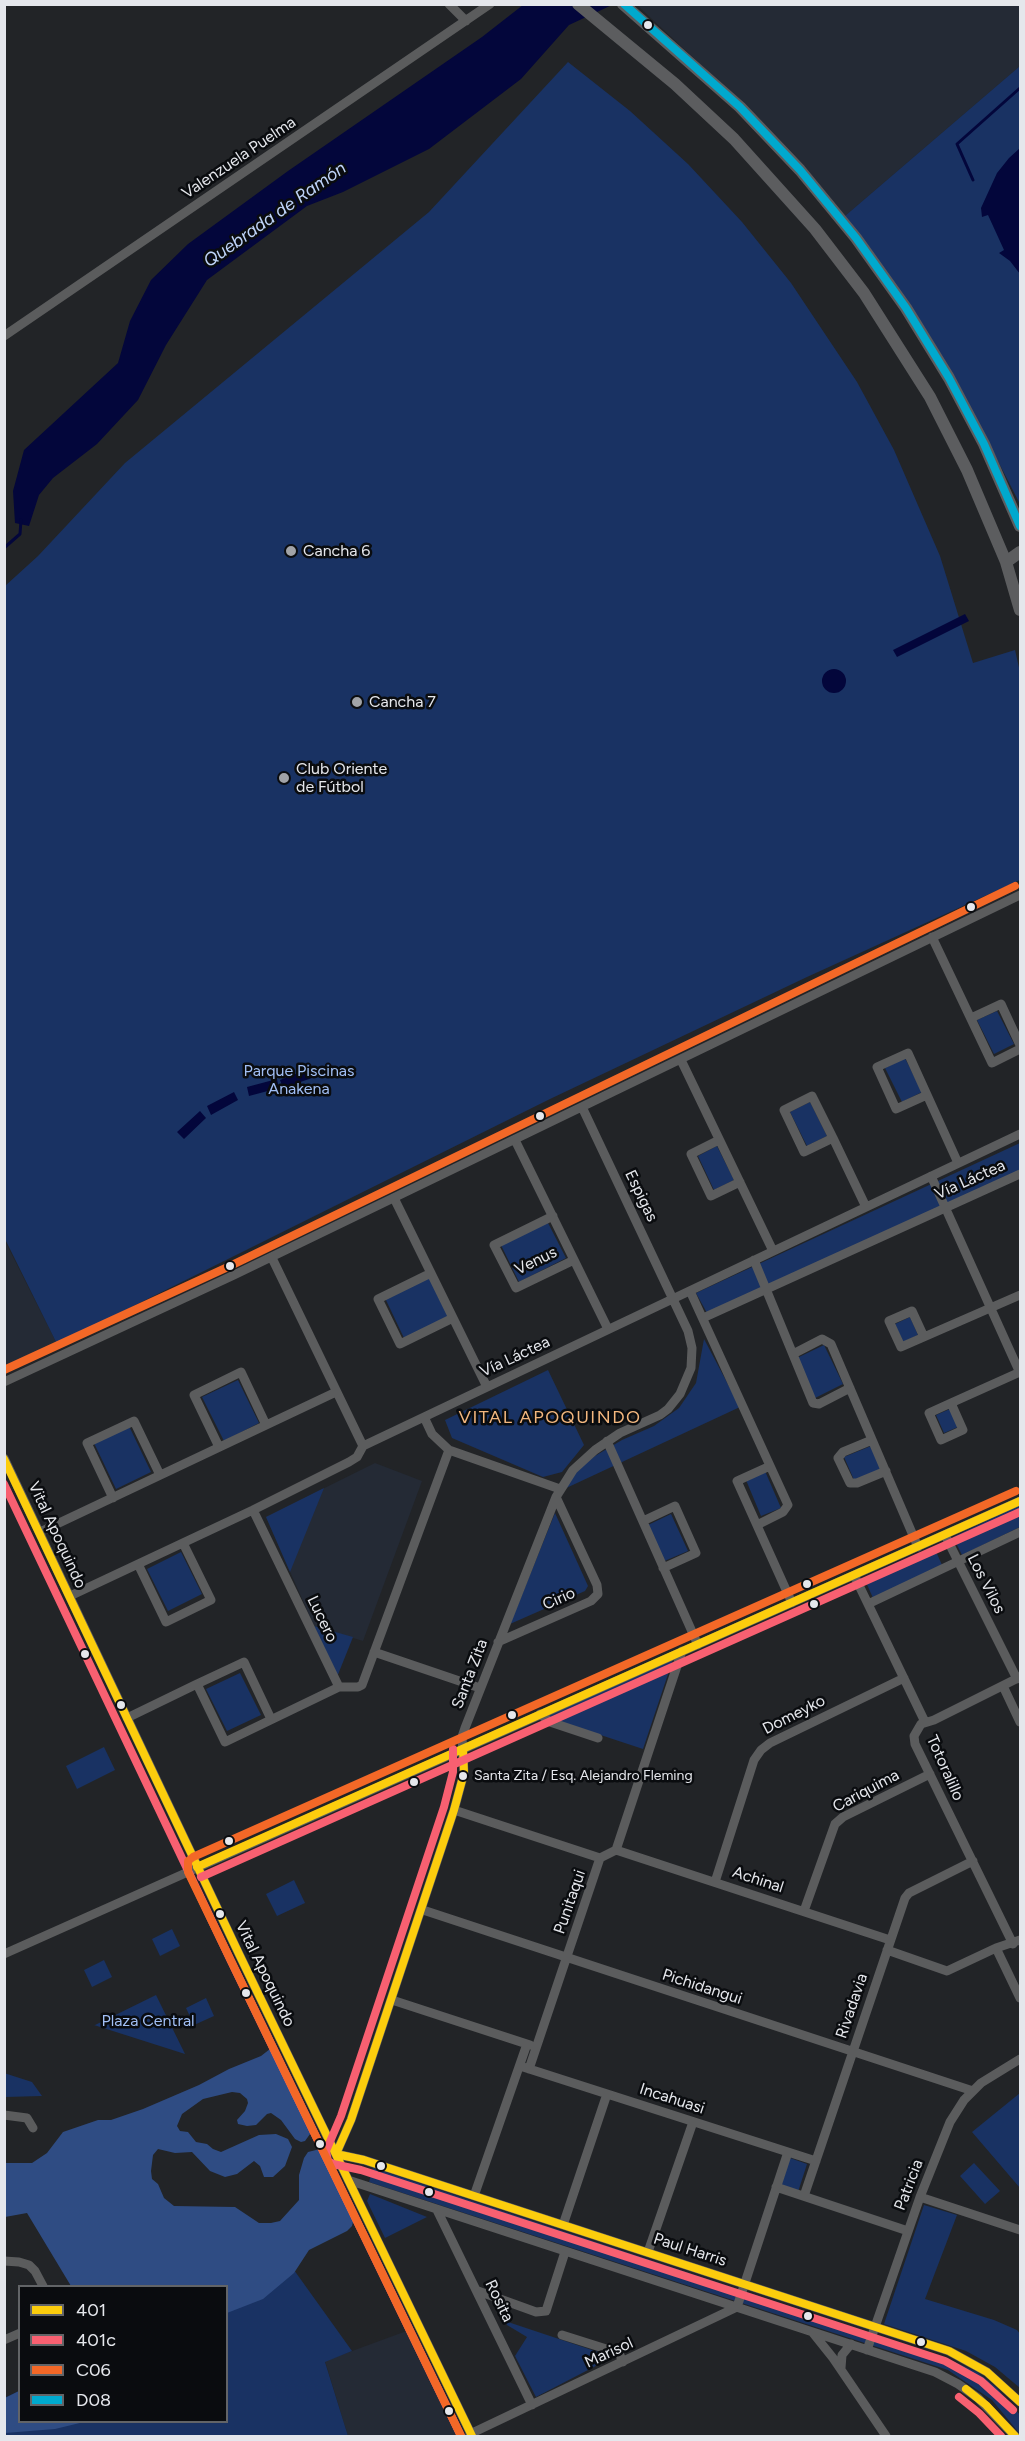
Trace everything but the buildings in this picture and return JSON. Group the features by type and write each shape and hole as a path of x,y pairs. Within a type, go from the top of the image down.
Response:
{"main road":[{"path":"578,4 675,84 734,139 789,198 840,261 887,327 930,397 972,479 1017,586 1020,610"},
{"path":"626,7 740,107 800,170 856,238 906,308 949,378 984,444 1020,526"},
{"path":"1006,562 1020,552"}],"street":[{"path":"449,4 465,21"},
{"name":"Valenzuela Puelma","path":"4,336 490,4"},
{"path":"4,1383 272,1257 1020,895"},
{"path":"932,937 992,1062 1020,1047 1001,1004 971,1018"},
{"name":"Vía Láctea","path":"927,1095 896,1109 877,1067 908,1053 958,1163"},
{"path":"681,1060 773,1251"},
{"path":"833,1138 804,1152 784,1110 812,1096 833,1138 866,1207"},
{"name":"Espigas","path":"582,1107 674,1298"},
{"name":"Vía Láctea","path":"70,1596 253,1510 348,1462 357,1457 363,1446 1020,1134"},
{"name":"Venus","path":"515,1140 609,1329"},
{"path":"719,1140 691,1154 711,1196 740,1182"},
{"name":"Vía Láctea","path":"703,1318 1020,1174"},
{"path":"931,1176 1020,1372 951,1403"},
{"path":"394,1198 487,1387"},
{"name":"Venus","path":"553,1216 494,1245 516,1288 574,1260"},
{"path":"272,1257 363,1446"},
{"path":"754,1260 813,1403 819,1404 850,1388"},
{"path":"431,1273 378,1299 382,1308 400,1344 453,1318"},
{"path":"690,1291 788,1505 783,1512 757,1525"},
{"path":"924,1337 1020,1295"},
{"name":"Santa Zita","path":"336,2154 345,2136 423,1910 454,1810 464,1773 462,1737 558,1493 584,1459 607,1441 660,1415 675,1402 685,1386 691,1368 692,1348 688,1331 674,1298"},
{"path":"793,1354 822,1339 831,1344 918,1546"},
{"path":"219,1447 194,1395 241,1372 266,1425"},
{"path":"40,1532 336,1392"},
{"path":"424,1417 432,1434 449,1450 558,1493"},
{"path":"113,1498 87,1443 134,1421 160,1476"},
{"path":"872,1440 843,1452 838,1458 849,1483 857,1483 886,1471"},
{"path":"607,1441 698,1645"},
{"path":"197,1684 225,1742 339,1687 362,1685 449,1450"},
{"name":"Vital Apoquindo","path":"4,1458 197,1867 471,2435"},
{"path":"770,1466 737,1481 792,1603"},
{"name":"Cirio","path":"498,1642 591,1601 598,1594 597,1585 558,1493"},
{"path":"4,1954 1020,1501"},
{"path":"642,1521 675,1506 696,1553 663,1568"},
{"name":"Lucero","path":"253,1510 339,1687"},
{"path":"868,1604 1020,1532"},
{"name":"Los Vilos","path":"945,1535 1019,1678"},
{"path":"138,1564 166,1622 211,1600 183,1543"},
{"name":"Totoralillo","path":"854,1575 925,1722 917,1727 914,1740 973,1861 1017,1942"},
{"path":"616,1850 682,1651"},
{"path":"374,1652 480,1688"},
{"path":"128,1718 244,1662 271,1719"},
{"name":"Domeyko","path":"715,1882 754,1760 760,1750 904,1678"},
{"path":"925,1722 934,1720 1019,1678"},
{"path":"1003,1686 1020,1722"},
{"path":"540,1714 550,1722 598,1738"},
{"name":"Cariquima","path":"804,1911 835,1824 843,1817 930,1774"},
{"path":"454,1810 600,1858"},
{"name":"Punitaqui","path":"474,2196 566,1958 600,1858 616,1850"},
{"name":"Achinal","path":"616,1850 890,1940"},
{"name":"Rivadavia","path":"804,2196 890,1940 908,1894 973,1861"},
{"name":"Pichidangui","path":"423,1910 973,2091"},
{"path":"887,1950 947,1971 996,1948 1017,1942"},
{"path":"996,1948 1020,1998"},
{"path":"392,2000 531,2046"},
{"name":"Patricia","path":"867,2350 920,2197 951,2122 973,2091 991,2075 1020,2059"},
{"name":"Incahuasi","path":"524,2068 816,2161"},
{"path":"563,2225 607,2094"},
{"path":"4,2115 27,2118 33,2128"},
{"path":"648,2252 693,2122"},
{"path":"737,2307 788,2152"},
{"name":"Paul Harris","path":"336,2154 364,2160 648,2252 875,2326 965,2358 992,2376 1020,2402"},
{"path":"348,2180 935,2372 958,2384 986,2405 1015,2436"},
{"path":"777,2187 908,2231"},
{"path":"920,2197 1020,2230"},
{"name":"Rosita","path":"437,2210 532,2405"},
{"path":"478,2291 536,2312 546,2311 565,2252"},
{"path":"4,2261 29,2265 42,2285"},
{"name":"Marisol","path":"471,2435 737,2307"},
{"path":"812,2331 886,2436"},
{"path":"4,2340 18,2334"},
{"path":"562,2335 619,2353 623,2362"},
{"path":"840,2368 842,2355 851,2344"}],"shaded area":[{"path":"637,5 1020,5 1020,66 845,216 732,94"},
{"path":"4,1239 57,1344 5,1367 4,1367"},
{"path":"375,1463 422,1481 363,1641 314,1626 266,1517"},
{"path":"270,2049 276,2052 304,2108 310,2130 305,2141 295,2139 281,2120 271,2113 256,2125 238,2124 237,2120 245,2111 248,2103 240,2093 232,2092 203,2099 182,2114 177,2126 180,2131 188,2132 196,2142 207,2144 221,2152 259,2135 276,2134 288,2139 292,2147 285,2166 273,2177 264,2177 260,2166 254,2161 237,2174 225,2177 210,2171 192,2152 175,2153 158,2149 153,2155 151,2171 152,2179 158,2184 164,2198 174,2206 235,2207 259,2223 271,2223 280,2221 299,2200 299,2175 308,2152 320,2149 331,2161 333,2176 349,2200 350,2212 354,2218 352,2226 347,2231 309,2250 294,2273 263,2299 228,2313 228,2285 70,2285 27,2213 5,2217 5,2163 32,2163 47,2153 63,2132 98,2120 111,2120 143,2109 261,2056"},
{"path":"412,2329 463,2436 348,2436 325,2361"},
{"path":"18,2392 18,2423 80,2423 55,2429 5,2433 5,2398"}],"green space":[{"name":"Club Oriente de Fútbol","path":"568,62 630,111 688,164 742,222 791,283 857,382 894,450 940,556 973,663 1015,650 1020,672 1020,880 807,977 550,1099 57,1344 5,1239 5,586 38,556 125,463 429,212"},
{"path":"1020,66 1020,504 969,405 931,338 845,216"},
{"path":"997,1011 1014,1044 994,1054 977,1020"},
{"path":"905,1058 922,1092 902,1102 885,1068"},
{"path":"810,1102 827,1136 807,1146 790,1112"},
{"path":"1020,1143 1020,1171 707,1313 696,1293"},
{"path":"717,1146 734,1180 714,1190 698,1156"},
{"path":"547,1221 566,1258 519,1282 501,1245"},
{"path":"431,1277 450,1317 404,1338 385,1298"},
{"path":"910,1317 918,1335 903,1342 895,1324"},
{"path":"704,1339 740,1407 562,1490 576,1471 595,1456 622,1440 654,1426 679,1408 696,1383"},
{"path":"824,1345 843,1384 815,1398 797,1358"},
{"path":"548,1370 584,1445 562,1472 543,1477 452,1438 445,1420"},
{"path":"238,1380 259,1423 224,1441 202,1397"},
{"path":"950,1409 958,1427 944,1433 936,1415"},
{"path":"129,1426 151,1472 116,1489 94,1443"},
{"path":"871,1446 881,1469 854,1480 844,1457"},
{"path":"765,1471 781,1508 761,1516 746,1480"},
{"path":"324,1488 290,1572 266,1517"},
{"path":"1020,1505 1020,1527 962,1555 953,1537"},
{"path":"555,1513 588,1586 585,1591 510,1624"},
{"path":"671,1514 688,1551 662,1562 646,1526"},
{"path":"934,1547 942,1565 873,1598 865,1580"},
{"path":"181,1552 202,1594 168,1611 147,1569"},
{"path":"314,1626 353,1637 337,1677"},
{"path":"673,1659 643,1749 543,1716"},
{"path":"240,1673 261,1715 227,1731 206,1689"},
{"path":"104,1747 115,1770 77,1789 66,1766"},
{"path":"294,1880 305,1903 277,1916 266,1894"},
{"path":"172,1929 180,1946 160,1956 152,1939"},
{"path":"104,1960 112,1977 92,1987 84,1970"},
{"name":"Plaza Central","path":"156,1995 185,2054 94,2025 95,2025"},
{"path":"206,1998 214,2016 194,2025 186,2008"},
{"path":"4,2073 32,2082 42,2096 5,2097"},
{"path":"1020,2093 1020,2188 972,2132"},
{"path":"790,2158 807,2164 798,2192 781,2186"},
{"path":"974,2163 1000,2191 985,2204 960,2176"},
{"path":"373,2168 948,2359 977,2372 997,2388 1020,2415 1020,2434 992,2400 948,2370 369,2182"},
{"path":"370,2194 427,2217 385,2238 367,2201"},
{"path":"924,2205 957,2215 925,2299 994,2320 1017,2330 1020,2334 1020,2388 995,2367 966,2351 884,2324"},
{"path":"289,2263 352,2351 325,2362 348,2436 5,2436 4,2398 18,2391 18,2423 228,2423 228,2293"},
{"path":"505,2321 613,2357 536,2397 515,2356 527,2337 507,2325"}],"water":[{"path":"523,5 612,5 569,25 521,79 429,149 343,192 307,206 207,280 166,345 138,400 97,444 53,478 39,495 29,526 15,523 13,491 24,450 118,363 130,321 151,280 188,244 288,171 482,37"},
{"path":"1020,148 1020,274 1010,261 999,253 1004,250 988,215 982,217 981,208 997,173"},
{"path":"965,614 969,621 897,657 893,650"},
{"path":"834,669 843,672 846,681 843,690 834,693 825,690 822,681 825,672"},
{"path":"309,1069 312,1078 283,1088 280,1080"},
{"path":"277,1079 279,1088 249,1096 247,1087"},
{"path":"234,1092 238,1100 211,1115 207,1106"},
{"path":"200,1111 206,1118 184,1139 177,1132"}],"waterway":[{"path":"973,180 957,144 1020,88"},
{"name":"Quebrada de Ramón","path":"4,548 20,534 21,520"}],"transit line":[{"name":"D08","path":"624,4 740,107 800,170 856,238 906,308 949,378 984,444 1020,526"},
{"name":"C06","path":"4,1370 230,1266 1015,886"},
{"name":"401","path":"4,1459 239,1954 472,2436"},
{"name":"401c","path":"4,1484 230,1959 461,2436"},
{"name":"C06","path":"461,2436 188,1872 188,1861 1016,1491"},
{"name":"401","path":"197,1867 1020,1501"},
{"name":"401c","path":"201,1877 1020,1512"},
{"name":"401c","path":"453,1749 453,1772 444,1807 341,2116 326,2151 328,2161 945,2361 981,2381 1013,2410"},
{"name":"401","path":"463,1749 464,1773 454,1810 351,2120 336,2154 364,2160 949,2351 987,2372 1020,2402"},
{"name":"401","path":"966,2389 986,2405 1015,2436"},
{"name":"401c","path":"959,2397 979,2413 1001,2436"}],"place":[{"name":"Cancha 6","path":"291,551"},
{"name":"Cancha 7","path":"357,702"},
{"name":"Club Oriente de Fútbol","path":"284,778"},
{"name":"Santa Zita / Esq. Alejandro Fleming","path":"463,1776"}],"district":[{"name":"VITAL APOQUINDO","path":"550,1418"}],"park label":[{"name":"Parque Piscinas Anakena","path":"299,1080"}]}
